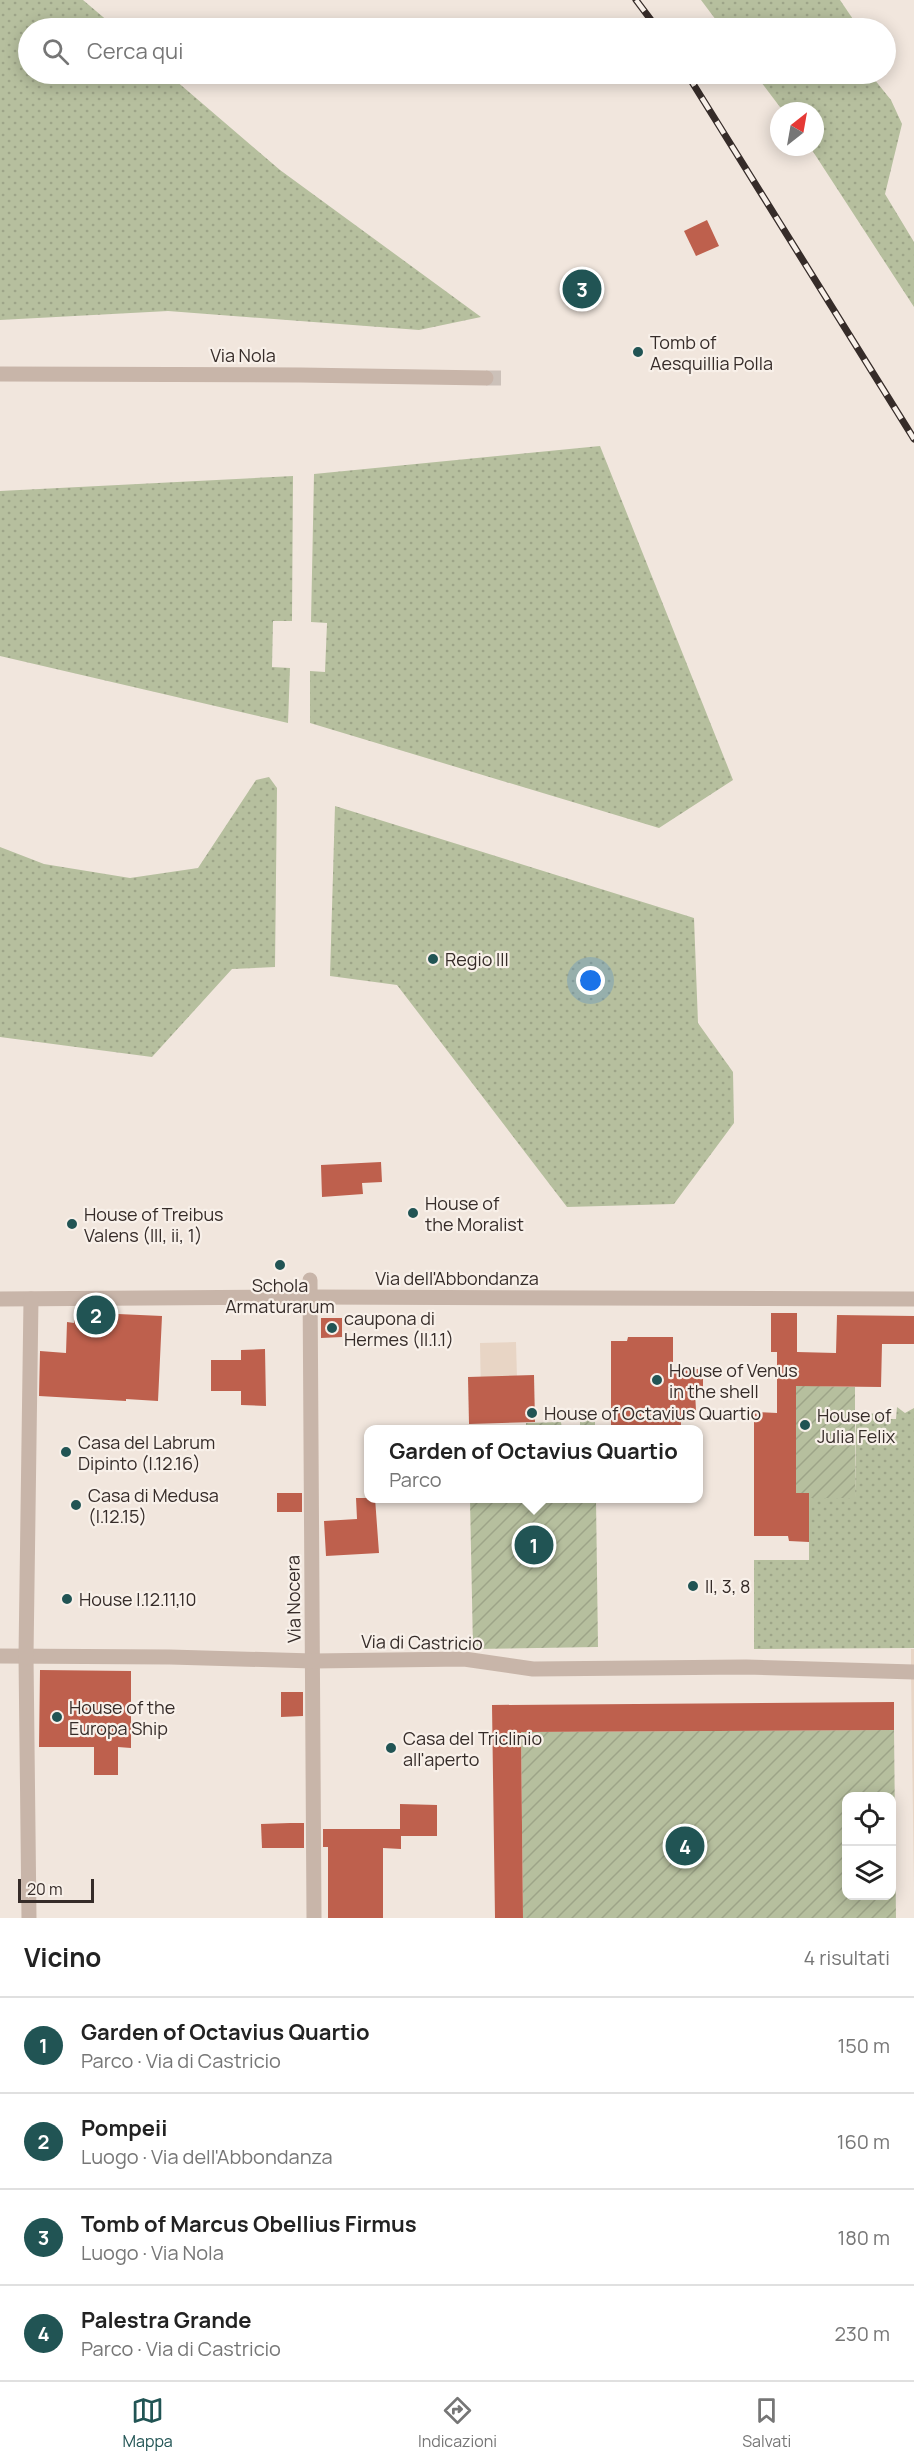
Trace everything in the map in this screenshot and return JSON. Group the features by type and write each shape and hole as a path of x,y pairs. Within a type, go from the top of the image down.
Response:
{"street":[{"name":"Via Nola","path":"0,374 486,378"},
{"name":"Via Nocera","path":"310,1280 314,1918"},
{"name":"Via dell'Abbondanza","path":"0,1299 310,1297 914,1299"},
{"path":"29,1918 26,1656 31,1299"},
{"name":"Via di Castricio","path":"0,1656 313,1661 464,1659 533,1669 746,1667 914,1672"}],"green space":[{"path":"0,0 83,0 104,18 18,18 18,84 180,84 280,170 481,317 419,330 168,311 0,320"},
{"path":"701,0 840,0 852,18 714,18"},
{"path":"763,84 878,84 891,100 902,124 885,194 914,242 914,307 816,156 824,156 824,102 776,102"},
{"path":"600,446 733,780 659,828 310,723 310,671 325,672 327,623 311,622 314,474"},
{"path":"293,476 292,621 273,621 272,667 290,668 288,723 0,656 0,491"},
{"path":"269,777 277,788 275,967 232,969 152,1057 0,1037 0,847 44,864 130,878 198,868 256,780"},
{"path":"335,806 694,918 698,1023 733,1072 734,1123 674,1204 567,1207 397,985 330,976"},
{"path":"796,1365 816,1365 816,1386 855,1387 855,1498 809,1498 809,1493 796,1493"},
{"path":"897,1407 905,1413 914,1408 914,1648 754,1649 754,1560 809,1560 809,1498 855,1498 856,1413 882,1414 882,1419 896,1419"},
{"path":"580,1414 595,1414 595,1425 580,1425"},
{"path":"561,1422 561,1425 526,1425 526,1423"},
{"path":"470,1503 596,1503 598,1647 473,1649"},
{"path":"894,1730 895,1792 842,1792 842,1900 896,1900 896,1918 523,1918 521,1732"}],"shaded area":[{"path":"516,1342 517,1379 481,1395 480,1343"},
{"path":"911,1649 914,1649 914,1888 911,1671"}],"building":[{"path":"707,220 719,246 696,256 684,231"},
{"path":"381,1162 382,1182 362,1183 363,1194 322,1197 321,1165"},
{"path":"96,1313 162,1316 158,1401 39,1396 40,1351 66,1353 67,1322 74,1323 74,1317 96,1318"},
{"path":"771,1313 797,1313 797,1352 836,1353 837,1315 914,1316 914,1344 882,1344 881,1387 796,1386 796,1493 809,1493 809,1542 789,1541 788,1536 754,1536 754,1412 777,1413 777,1352 771,1352"},
{"name":"caupona di Hermes (II.1.1)","path":"321,1318 342,1318 342,1337 321,1338"},
{"name":"House of Venus in the shell","path":"628,1337 673,1337 673,1369 703,1369 703,1391 695,1391 696,1411 681,1412 681,1425 611,1425 611,1341 627,1341"},
{"path":"265,1349 266,1406 241,1405 241,1391 211,1391 211,1360 241,1360 241,1350"},
{"path":"534,1375 535,1422 469,1424 468,1377"},
{"path":"277,1493 302,1493 302,1512 277,1512"},
{"path":"356,1498 364,1498 364,1503 375,1503 379,1553 326,1556 324,1521 357,1519"},
{"name":"House of the Europa Ship","path":"40,1670 131,1671 131,1748 118,1747 118,1775 94,1775 94,1747 39,1747"},
{"path":"281,1692 303,1692 303,1716 281,1717"},
{"path":"894,1702 894,1730 521,1732 523,1918 495,1918 492,1705"},
{"path":"400,1804 437,1805 437,1836 401,1836 401,1849 383,1848 383,1918 328,1918 328,1847 323,1847 323,1829 400,1829"},
{"path":"304,1823 304,1848 262,1848 261,1824"}],"tunnel":[{"path":"486,378 506,378"}],"railway":[{"path":"636,0 650,18"},
{"path":"693,84 914,439"}],"place":[{"name":"Tomb of Marcus Obellius Firmus","path":"582,289"},
{"name":"Tomb of Aesquillia Polla","path":"638,352"},
{"name":"Regio III","path":"433,959"},
{"name":"House of the Moralist","path":"413,1213"},
{"name":"House of Treibus Valens (III, ii, 1)","path":"72,1224"},
{"name":"Schola Armaturarum","path":"280,1265"},
{"name":"Pompeii","path":"96,1315"},
{"name":"caupona di Hermes (II.1.1)","path":"332,1328"},
{"name":"House of Venus in the shell","path":"657,1380"},
{"name":"House of Octavius Quartio","path":"532,1413"},
{"name":"House of Julia Felix","path":"805,1425"},
{"name":"Casa del Labrum Dipinto (I.12.16)","path":"66,1452"},
{"name":"Casa di Medusa (I.12.15)","path":"76,1505"},
{"name":"Garden of Octavius Quartio","path":"534,1545"},
{"name":"II, 3, 8","path":"693,1586"},
{"name":"House I.12.11,10","path":"67,1599"},
{"name":"House of the Europa Ship","path":"57,1717"},
{"name":"Casa del Triclinio all'aperto","path":"391,1748"},
{"name":"Palestra Grande","path":"685,1846"}]}
